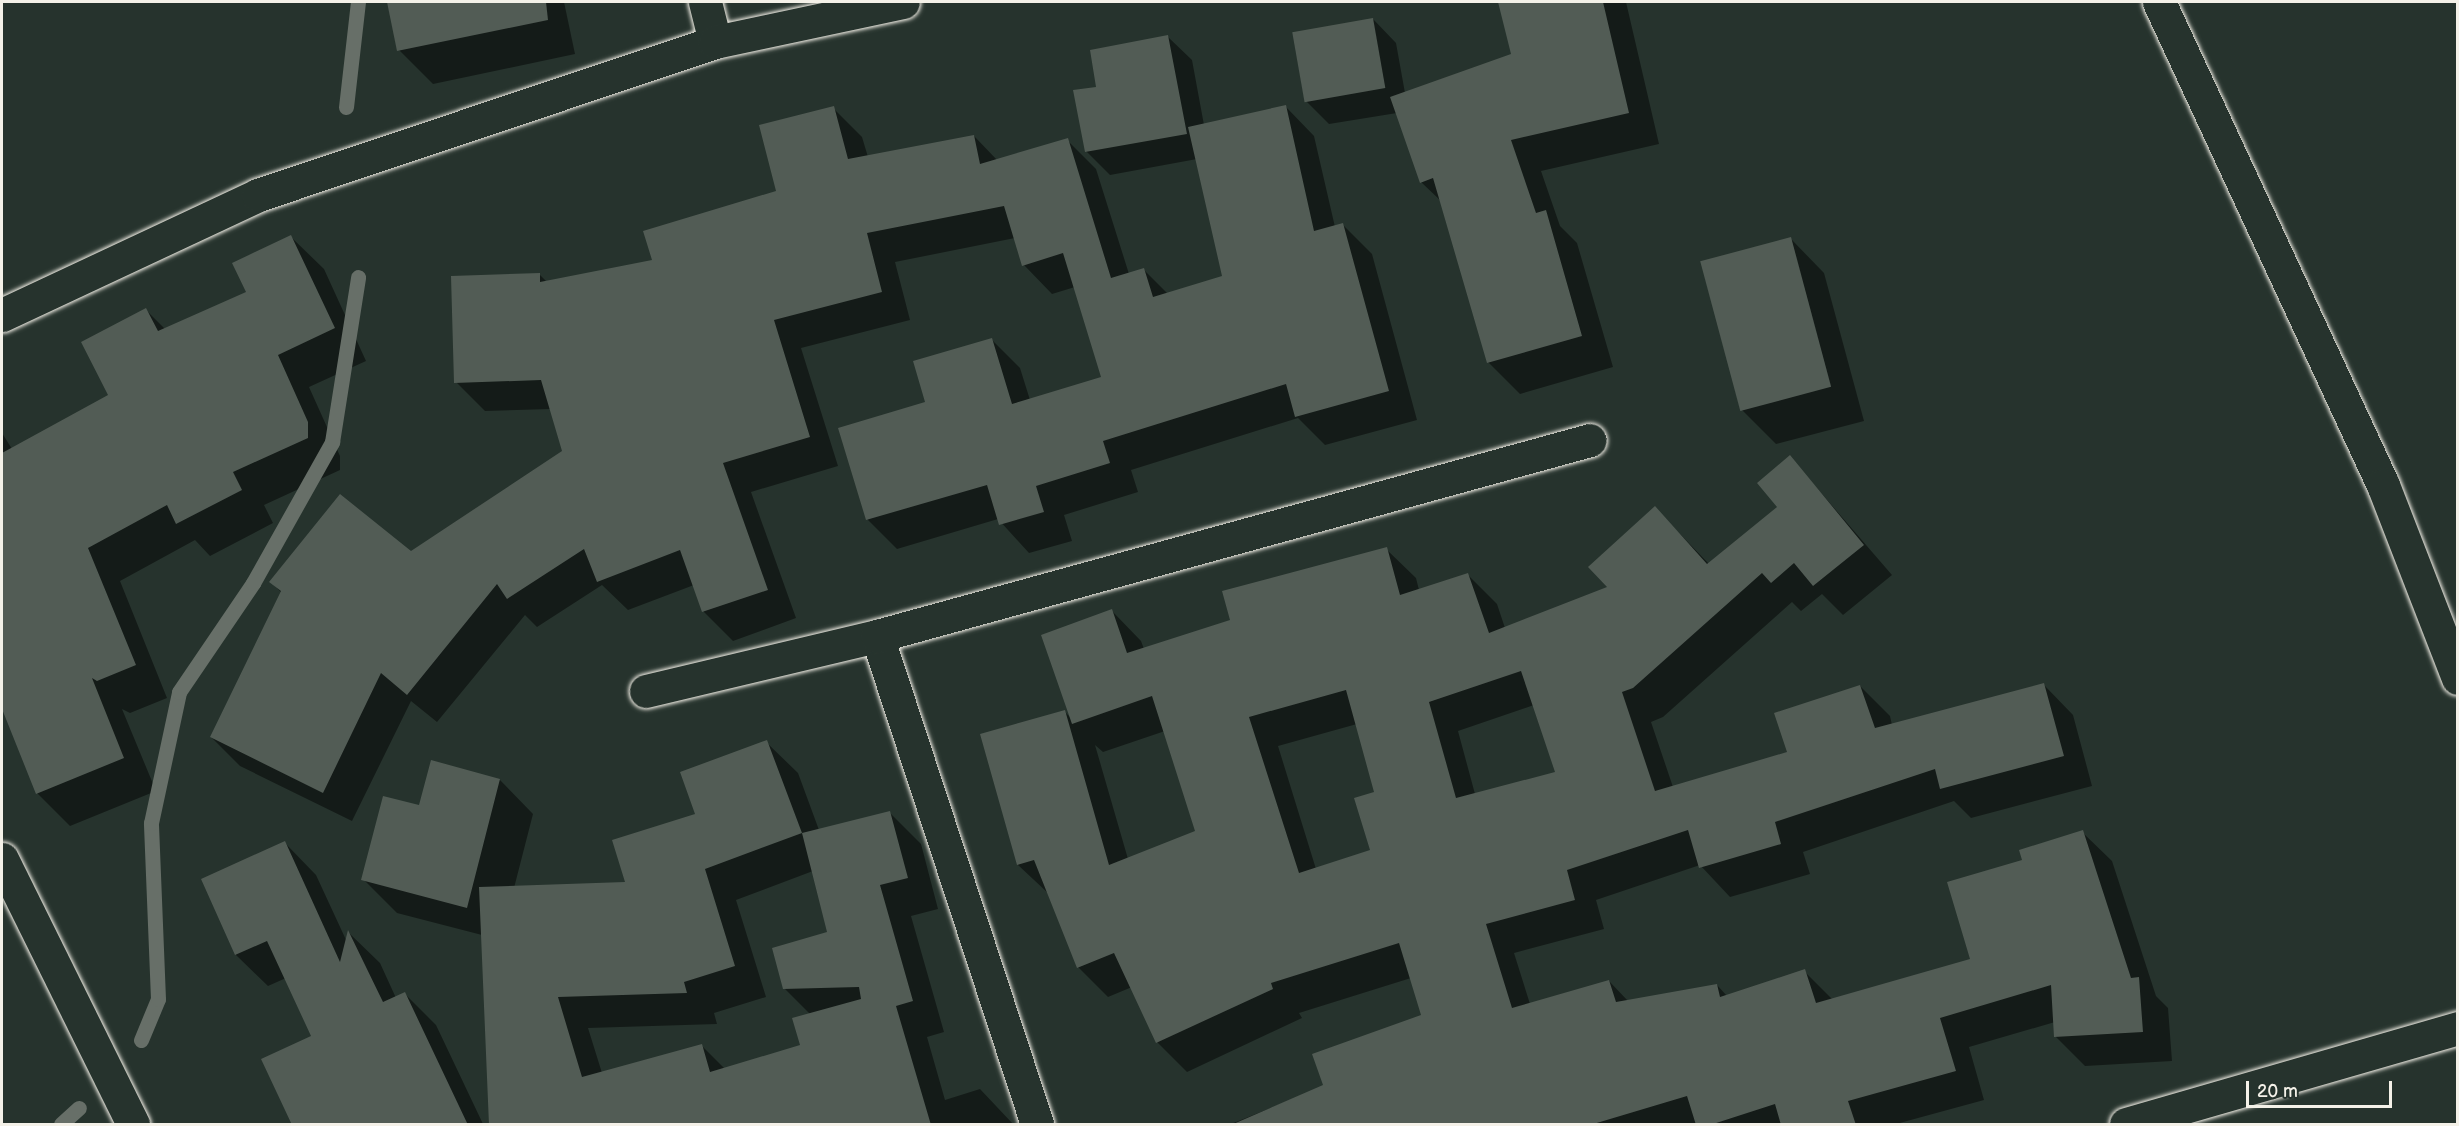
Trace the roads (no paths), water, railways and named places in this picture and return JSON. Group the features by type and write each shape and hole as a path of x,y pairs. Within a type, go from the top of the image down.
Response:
{"street":[{"path":"705,2 716,42"},
{"path":"2,315 258,195 716,42 903,2"},
{"path":"2158,2 2383,485 2457,678"},
{"path":"646,691 877,636 1590,440"},
{"path":"877,636 1037,1125"},
{"path":"2,859 133,1125"},
{"path":"2126,1125 2457,1028"}],"waterway":[{"path":"346,107 358,2"},
{"path":"141,1040 158,999 151,823 179,692 253,583 332,442 358,277"},
{"path":"61,1124 79,1108"}]}
